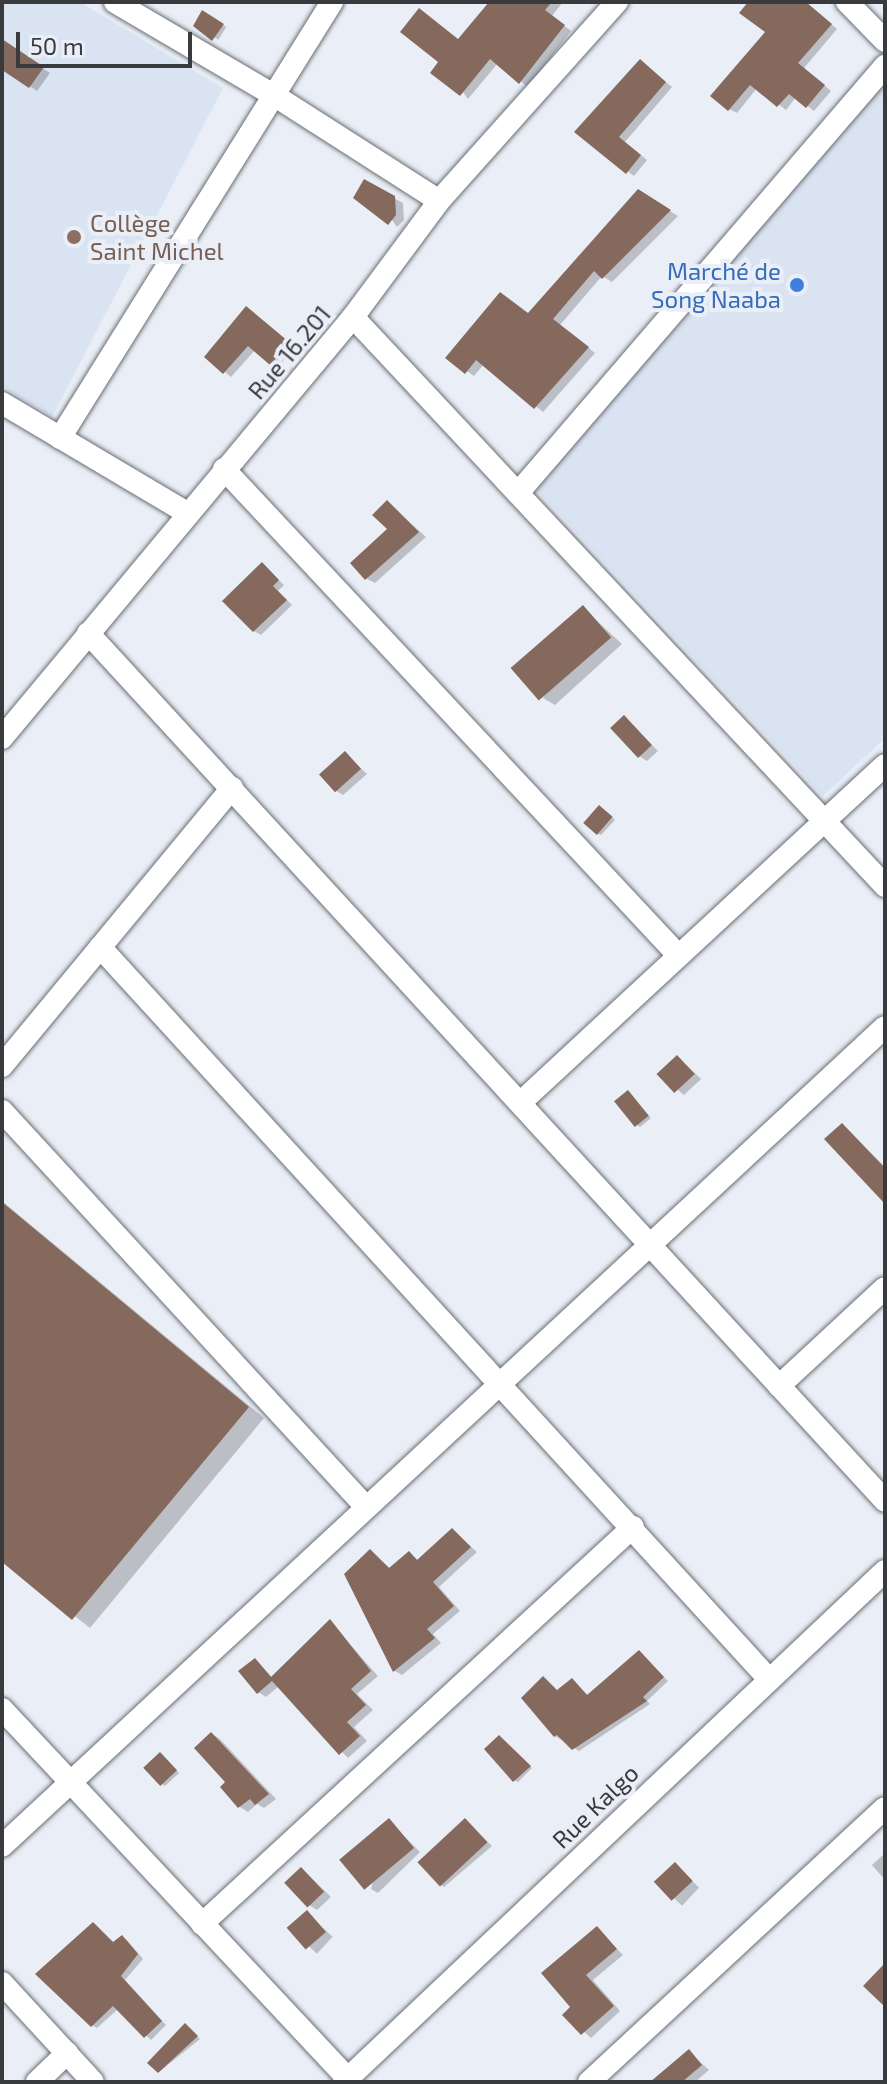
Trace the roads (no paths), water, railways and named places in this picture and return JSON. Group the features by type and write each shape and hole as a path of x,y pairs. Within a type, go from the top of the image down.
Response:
{"street":[{"path":"115,2 272,94 439,201"},
{"path":"60,438 332,2"},
{"name":"Rue 16.201","path":"2,738 353,317 439,201 617,2"},
{"path":"847,2 885,41"},
{"path":"518,493 885,66"},
{"path":"353,317 885,886"},
{"path":"2,403 187,513"},
{"path":"224,469 679,956"},
{"path":"88,633 885,1501"},
{"path":"520,1103 885,765"},
{"path":"2,1066 232,788"},
{"path":"100,947 767,1677"},
{"path":"2,1846 885,1027"},
{"path":"2,1111 366,1507"},
{"path":"779,1386 885,1288"},
{"path":"202,1924 633,1527"},
{"name":"Rue Kalgo","path":"347,2081 767,1677 885,1571"},
{"path":"2,1709 347,2081"},
{"path":"603,2078 885,1808"},
{"path":"2,1983 93,2082"},
{"path":"37,2082 67,2053"}],"place":[{"name":"Collège Saint Michel","path":"74,237"},
{"name":"Marché de Song Naaba","path":"797,285"}]}
